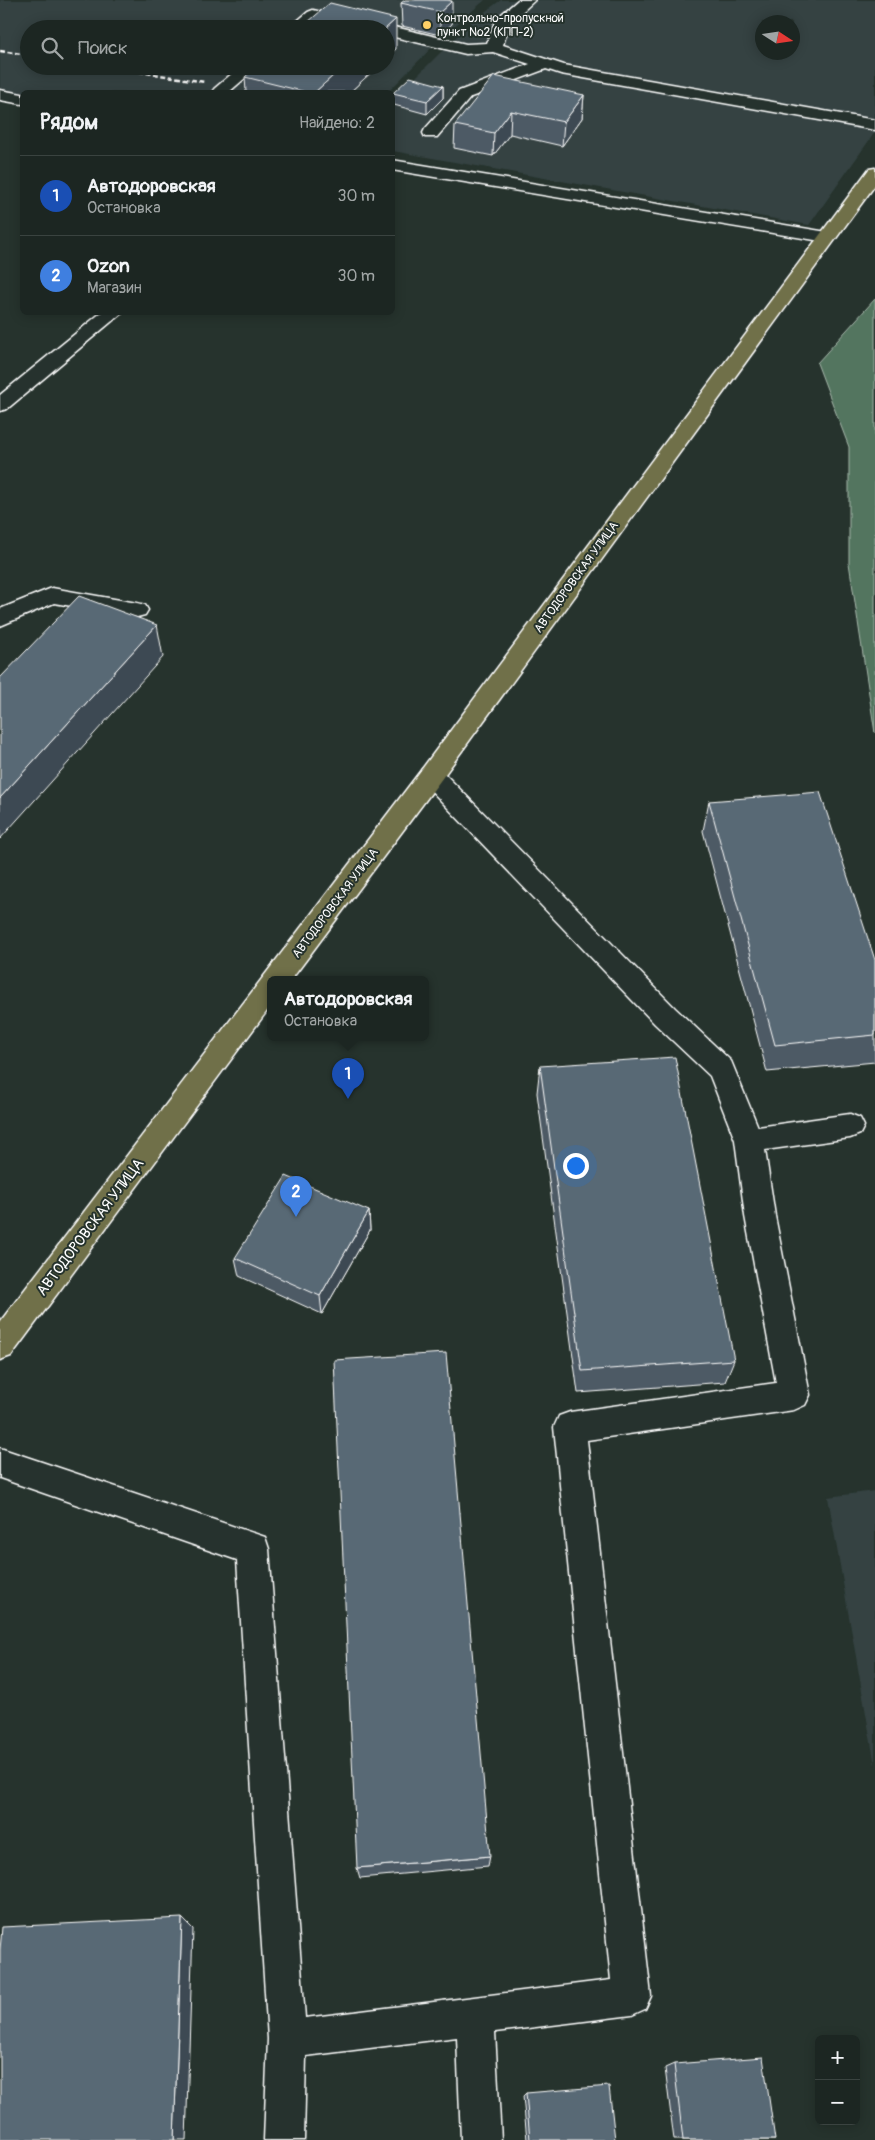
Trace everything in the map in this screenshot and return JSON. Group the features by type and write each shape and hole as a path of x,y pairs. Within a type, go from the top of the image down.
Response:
{"main road":[{"name":"АВТОДОРОВСКАЯ УЛИЦА","path":"279,976 431,775 875,173"},
{"name":"АВТОДОРОВСКАЯ УЛИЦА","path":"0,1346 267,992"}],"lane":[{"path":"494,47 502,22 526,0"},
{"path":"307,20 313,15 337,20"},
{"path":"395,32 466,49 494,47 561,69 875,125"},
{"path":"431,133 465,94 546,64"},
{"path":"222,90 240,75"},
{"path":"0,95 20,99"},
{"path":"395,165 827,237"},
{"path":"0,404 110,315"},
{"path":"0,618 52,595 137,610"},
{"path":"288,2039 632,1996 570,1427 794,1395 760,1216 749,1140 721,1069 665,1016 431,775"},
{"path":"749,1140 850,1126"},
{"path":"0,1462 253,1549 288,2039 284,2140"},
{"path":"475,2016 481,2140"}],"shaded area":[{"path":"0,0 485,0 443,36 390,90 20,90 20,93 0,90"},
{"path":"501,0 875,0 875,132 809,225 395,151 395,98 471,22"},
{"path":"875,1491 875,1765 828,1497"}],"green space":[{"path":"875,299 875,733 849,563 849,447 817,363"}],"building":[{"path":"405,0 452,1 440,12 401,3"},
{"path":"330,3 396,19 395,20 310,20"},
{"path":"247,75 334,75 317,90 298,90 245,77"},
{"path":"494,76 584,95 564,122 511,111 494,133 455,125"},
{"path":"410,77 443,86 427,101 395,93 395,91"},
{"path":"79,596 157,625 0,798 0,678"},
{"path":"820,792 875,960 875,1035 775,1045 709,801"},
{"path":"675,1057 734,1360 582,1371 540,1066"},
{"path":"286,1176 369,1211 320,1296 235,1258"},
{"path":"446,1353 490,1856 357,1868 334,1360"},
{"path":"182,1918 174,2140 0,2140 0,1950 2,1927"},
{"path":"763,2057 775,2140 683,2140 674,2064"},
{"path":"609,2086 615,2140 530,2140 526,2093"}],"railway":[{"path":"0,51 20,54"},
{"path":"160,75 205,82"}],"place":[{"name":"Контрольно-пропускной пункт №2 (КПП-2)","path":"427,25"},
{"name":"Автодоровская","path":"348,1099"},
{"name":"Ozon","path":"296,1217"}]}
